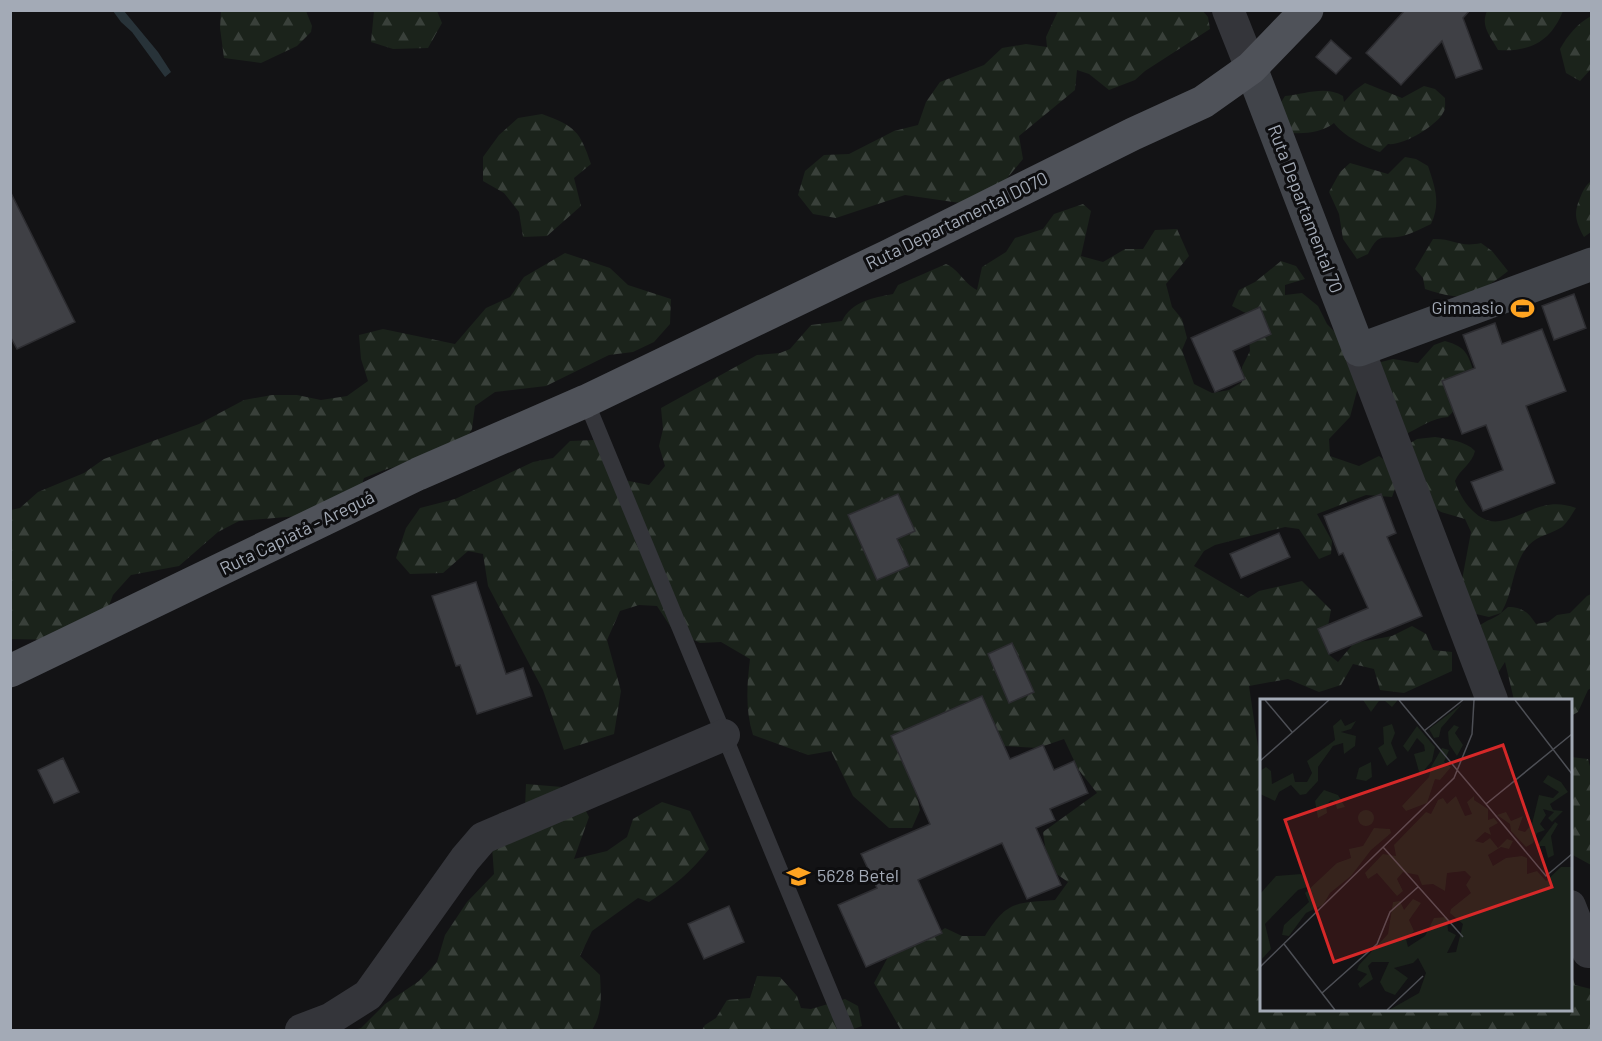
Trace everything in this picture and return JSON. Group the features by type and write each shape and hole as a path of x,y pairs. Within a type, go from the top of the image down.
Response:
{"main road":[{"name":"Ruta Departamental D070","path":"586,401 1203,102 1251,68 1307,10"},
{"name":"Ruta Departamental 70","path":"1251,68 1359,350"},
{"path":"1359,350 1592,264"},
{"name":"Ruta Capiatá - Areguá","path":"10,670 418,474 586,401"}],"street":[{"path":"1228,10 1251,68"},
{"path":"1359,350 1492,699"},
{"path":"301,1030 330,1018 368,995 465,859 483,838 724,735"},
{"path":"1572,911 1588,952 1592,951"}],"lane":[{"path":"586,401 846,1030"}],"green space":[{"path":"1202,10 1208,17 1210,29 1145,71 1135,80 1109,90 1089,74 1077,70 1075,90 1019,136 1023,159 994,194 974,205 905,195 836,218 813,214 798,195 805,171 824,155 849,154 894,131 918,125 926,102 940,82 984,65 1002,48 1026,44 1047,47 1046,37 1058,11"},
{"path":"1487,10 1563,11 1552,30 1538,42 1520,49 1498,50 1486,27"},
{"path":"221,11 306,11 312,26 311,32 297,46 261,63 224,58 220,28"},
{"path":"374,11 437,11 442,23 428,48 393,49 371,42"},
{"path":"1591,16 1591,69 1580,81 1566,73 1560,49 1573,30"},
{"path":"1365,83 1402,98 1424,86 1435,89 1445,98 1445,110 1434,124 1402,142 1388,144 1380,152 1355,140 1334,123 1314,132 1292,133 1278,107 1285,96 1315,91 1336,93 1343,96 1344,102"},
{"path":"542,114 562,122 575,131 591,164 574,178 581,206 547,236 523,237 519,212 504,193 483,181 483,157 499,135 518,118"},
{"path":"1405,157 1416,159 1428,166 1435,188 1436,202 1431,224 1403,236 1379,239 1368,254 1357,259 1343,239 1339,214 1329,192 1340,172 1350,163 1388,174"},
{"path":"1591,181 1591,232 1584,237 1577,222 1576,213 1583,191"},
{"path":"1083,204 1091,211 1081,256 1103,262 1125,249 1143,249 1155,230 1177,229 1189,256 1166,284 1172,307 1182,319 1187,338 1182,350 1194,384 1212,393 1229,390 1242,382 1242,367 1250,351 1249,338 1255,318 1232,306 1239,290 1255,282 1281,261 1296,266 1305,279 1285,285 1285,295 1302,293 1318,306 1327,324 1341,338 1358,387 1350,417 1329,439 1330,456 1359,466 1379,456 1401,472 1392,497 1366,495 1317,514 1332,541 1331,554 1319,559 1299,529 1285,527 1215,545 1204,551 1194,566 1248,598 1259,591 1302,581 1331,610 1327,631 1328,654 1338,662 1354,643 1392,636 1412,626 1426,634 1433,650 1452,652 1452,671 1404,693 1380,690 1374,669 1353,664 1341,685 1319,692 1288,679 1249,686 1260,760 1260,1011 1572,1011 1572,976 1575,985 1591,989 1591,1030 901,1030 874,983 888,957 934,936 945,928 962,936 985,936 1006,910 1021,903 1055,900 1068,882 1048,868 1043,832 1097,793 1078,769 1064,739 1038,748 906,747 920,810 912,828 889,828 853,796 831,751 808,755 753,735 748,707 750,659 721,642 700,643 672,629 657,606 639,605 620,611 607,640 621,691 614,734 564,750 543,690 488,586 483,554 468,551 443,573 410,574 396,558 406,528 420,508 455,499 533,462 553,458 570,441 594,440 624,480 649,485 665,466 659,446 663,429 661,408 757,355 780,353 790,349 811,325 842,321 846,314 857,305 893,294 898,285 946,264 977,290 982,267 1006,252 1015,238 1043,229 1054,214"},
{"path":"1433,239 1461,244 1481,243 1492,251 1508,271 1475,292 1460,296 1425,289 1423,278 1415,269"},
{"path":"565,253 610,268 628,285 671,299 670,324 654,342 633,352 609,355 546,386 495,392 475,406 472,429 459,451 387,469 364,478 357,500 310,515 239,521 218,532 179,566 131,575 113,595 105,616 58,640 11,639 11,510 20,508 38,492 84,473 104,459 199,424 244,400 272,395 297,395 321,400 347,396 368,381 361,359 359,335 383,329 455,344 486,308 510,297 524,277"},
{"path":"1445,341 1462,349 1473,368 1475,375 1465,399 1448,417 1431,421 1404,435 1377,373 1381,362 1393,359 1418,363 1434,345"},
{"path":"1435,437 1462,443 1475,451 1455,481 1466,503 1484,519 1500,521 1510,519 1536,508 1554,504 1576,508 1562,527 1537,539 1523,552 1501,613 1489,617 1476,614 1467,605 1462,580 1471,532 1465,519 1441,512 1431,505 1407,445 1417,439"},
{"path":"1591,594 1591,688 1578,712 1572,715 1572,699 1514,699 1505,662 1498,673 1479,626 1508,607 1517,608 1527,613 1536,624 1548,622 1557,615 1570,613"},
{"path":"1572,757 1588,759 1591,770 1591,865 1572,855"},
{"path":"526,784 574,788 589,817 574,859 607,851 627,837 633,819 662,802 690,811 709,849 689,872 658,896 649,902 638,898 592,931 580,956 600,975 600,1010 592,1030 354,1030 361,1028 385,1004 419,981 437,962 445,935 467,902 494,874 491,833 499,813 525,808"},
{"path":"757,976 780,977 797,996 801,1008 811,1009 845,999 858,1006 862,1026 851,1030 702,1030 705,1025 716,1018 727,1000 750,998"}],"shaded area":[{"path":"113,11 124,11 158,52 171,72 165,77 132,32"}],"building":[{"path":"1405,10 1470,10 1463,18 1482,69 1456,78 1442,41 1401,85 1366,53"},
{"path":"1331,40 1351,58 1336,74 1316,57"},
{"path":"10,191 75,322 17,349 10,336"},
{"path":"1574,294 1586,328 1554,340 1542,306"},
{"path":"1260,307 1271,334 1233,351 1245,379 1215,392 1191,338"},
{"path":"1495,323 1502,344 1542,329 1566,391 1526,406 1555,483 1483,511 1471,482 1503,470 1486,425 1462,434 1442,381 1475,368 1463,335"},
{"path":"898,494 915,531 897,539 909,566 877,580 848,515"},
{"path":"1381,494 1396,533 1387,537 1422,616 1329,654 1318,629 1368,608 1343,553 1339,555 1324,516"},
{"path":"1279,533 1290,557 1241,578 1230,554"},
{"path":"476,582 506,674 523,668 532,696 477,714 460,665 456,666 432,596"},
{"path":"1012,643 1034,692 1009,703 988,654"},
{"path":"982,696 1010,759 1043,745 1054,770 1074,761 1088,793 1050,809 1055,820 1036,828 1061,885 1027,899 1002,843 918,880 942,933 866,967 838,905 877,888 861,854 930,824 891,736"},
{"path":"63,758 79,792 54,803 38,770"},
{"path":"729,906 744,942 704,959 688,924"}],"place":[{"name":"Gimnasio","path":"1522,308"},
{"name":"5628 Betel","path":"799,876"}]}
